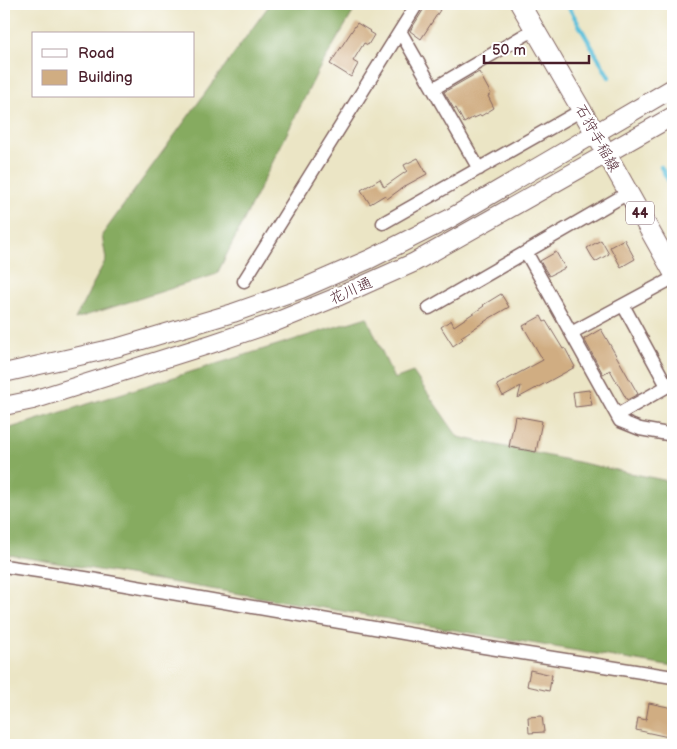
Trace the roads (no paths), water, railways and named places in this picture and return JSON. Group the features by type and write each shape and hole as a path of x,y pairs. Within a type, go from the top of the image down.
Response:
{"main road":[{"name":"石狩手稲線","path":"520,4 673,272"}],"street":[{"path":"244,281 417,4"},
{"path":"433,89 535,29"},
{"path":"400,31 479,169"},
{"name":"花川通","path":"4,373 119,347 233,313 301,289 370,260 440,223 673,88"},
{"path":"383,223 582,110"},
{"name":"花川通","path":"4,406 33,400 211,344 273,323 337,298 413,263 673,116"},
{"path":"429,308 628,193"},
{"path":"526,252 620,421 640,429 673,435"},
{"path":"571,333 673,278"},
{"path":"617,415 670,385 624,305"},
{"path":"4,566 673,677"}],"waterway":[{"path":"567,4 609,77"},
{"path":"661,167 673,189"}]}
